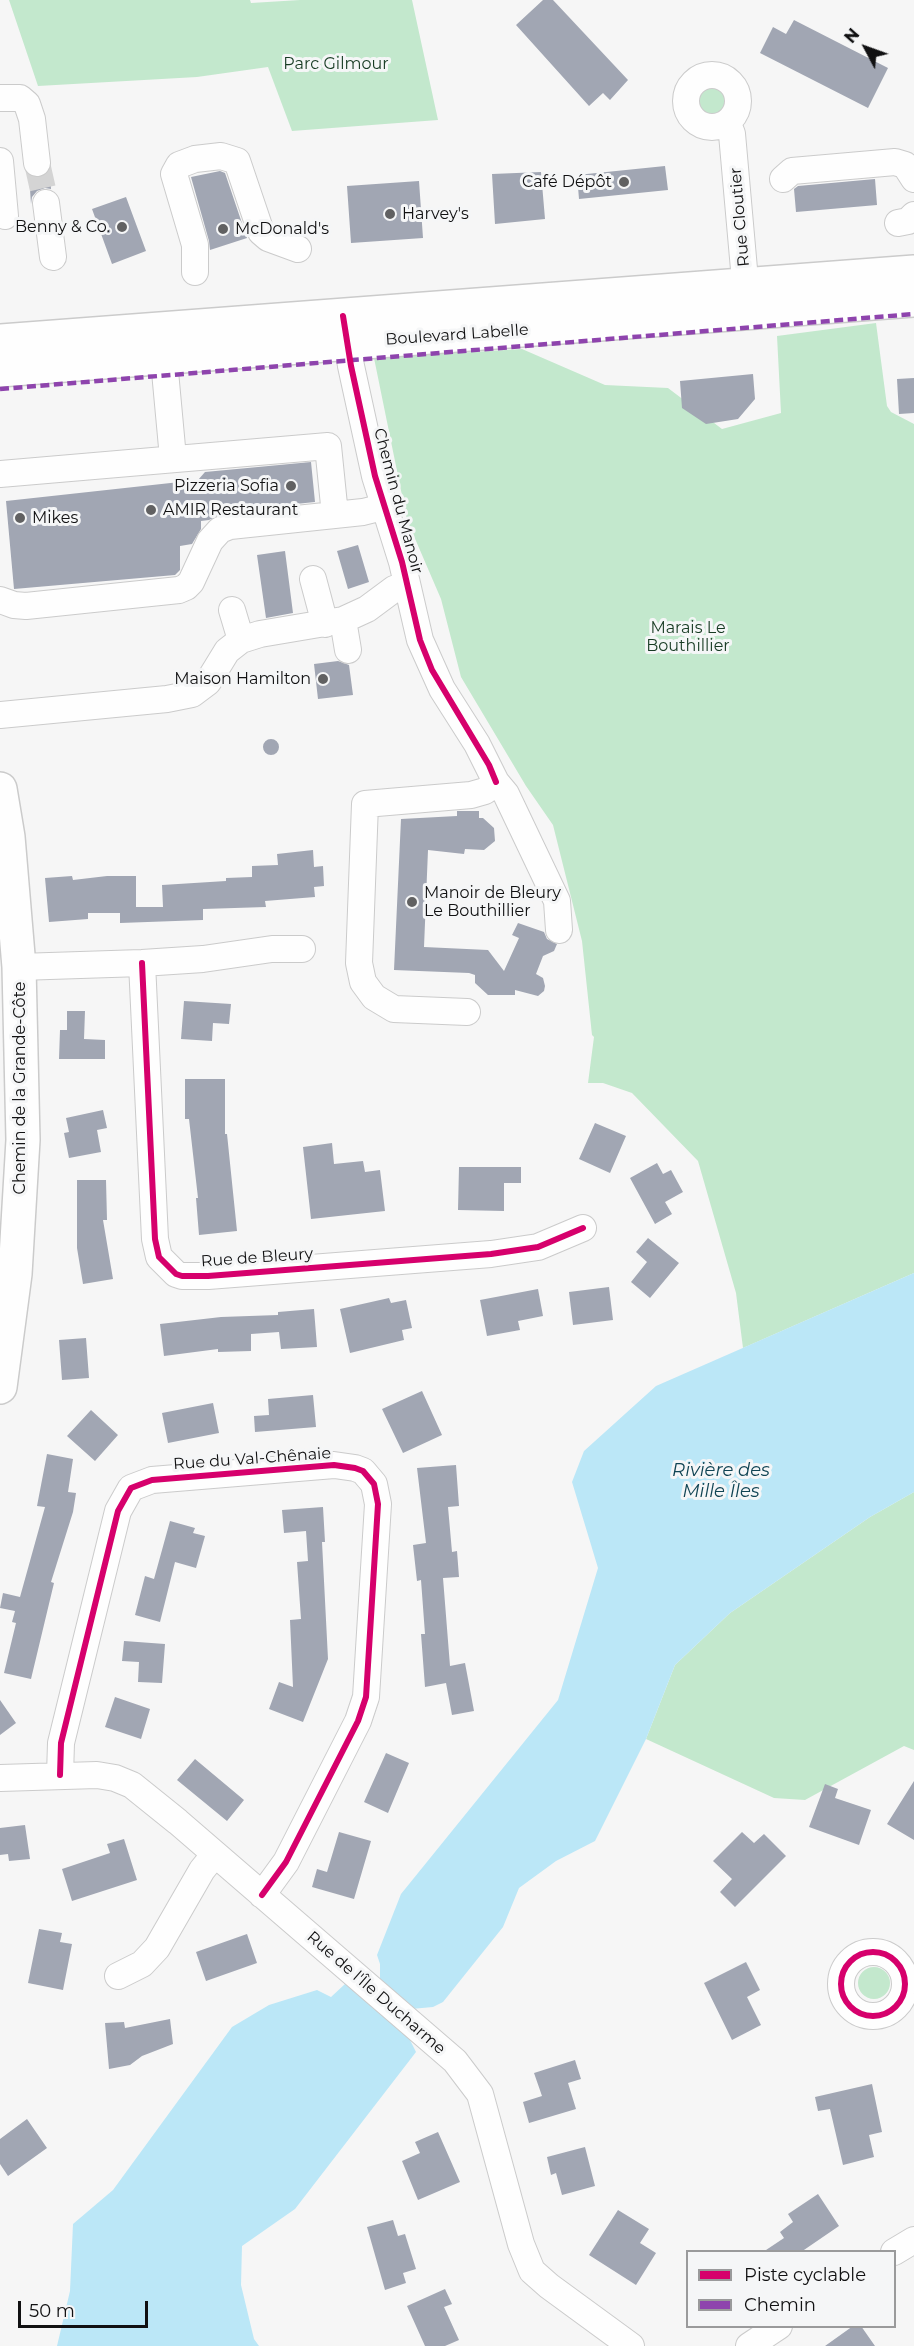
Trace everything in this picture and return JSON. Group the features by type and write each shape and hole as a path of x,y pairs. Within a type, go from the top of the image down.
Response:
{"main road":[{"name":"Boulevard Labelle","path":"0,341 162,343 334,331 747,299 914,273"},
{"name":"Boulevard Labelle","path":"747,299 914,300"},
{"name":"Boulevard Labelle","path":"0,370 162,343"},
{"name":"Chemin de la Grande-Côte","path":"0,789 10,860 19,967 23,1159 15,1274 0,1387"}],"street":[{"path":"0,98 20,98 27,104 32,118 37,163"},
{"name":"Rue Cloutier","path":"728,123 732,134 747,299"},
{"path":"195,272 195,245 174,174 179,165 195,159 221,156 237,161 261,232 268,238 298,249"},
{"path":"0,161 5,216"},
{"path":"783,179 792,171 895,162 905,165 914,178"},
{"path":"46,203 53,257"},
{"name":"Chemin du Manoir","path":"334,331 383,507 402,562 415,623 425,655 450,718 489,765 493,793 506,794 557,901 559,930"},
{"path":"162,343 172,458"},
{"path":"0,474 328,446 335,515"},
{"path":"0,600 26,606 179,590 191,582 210,541 219,530 230,526 363,512 383,507"},
{"path":"313,579 348,650"},
{"path":"0,715 186,696 198,691 208,682 227,651 241,640 260,634 334,622 367,609 394,589 407,584"},
{"path":"232,610 241,640"},
{"path":"467,1011 394,1009 374,997 363,981 359,963 365,804 468,795 485,791 493,793"},
{"path":"19,967 142,963 203,959 272,949 302,949"},
{"name":"Rue de Bleury","path":"142,963 155,1239 159,1257 176,1274 208,1276 491,1254 538,1247 583,1228"},
{"name":"Rue du Val-Chênaie","path":"60,1775 61,1743 118,1511 131,1488 152,1480 334,1465 355,1467 363,1471 374,1484 378,1504 366,1697 358,1721 286,1862 262,1895"},
{"name":"Rue de l'Île Ducharme","path":"0,1778 60,1775 107,1776 132,1785 371,1988 460,2067 480,2094 521,2244 532,2271 631,2346"},
{"path":"118,1976 142,1964 158,1948 202,1870 215,1854"},
{"path":"896,2251 914,2240"},
{"path":"749,2346 776,2328"}],"green space":[{"name":"Parc Gilmour","path":"9,0 250,0 251,3 300,0 412,0 438,120 292,131 268,67 197,77 38,86"},
{"path":"712,87 723,91 727,102 723,113 712,117 701,113 697,102 701,91"},
{"name":"Marais Le Bouthillier","path":"876,323 887,406 891,412 914,424 914,1273 743,1348 736,1293 698,1161 632,1093 603,1083 588,1083 594,1037 582,941 553,825 526,786 461,677 441,599 407,520 374,358 522,349 605,385 668,388 722,429 781,413 777,336"},
{"path":"914,1492 914,1750 904,1746 805,1800 774,1798 646,1739 675,1665 730,1613 870,1517"},
{"path":"874,1967 885,1972 890,1983 885,1994 874,1999 863,1994 858,1983 863,1972"}],"water":[{"name":"Rivière des Mille Îles","path":"914,1273 914,1492 870,1517 730,1613 675,1665 646,1739 595,1841 556,1861 519,1888 503,1927 443,2002 433,2007 411,2009 407,2034 416,2052 295,2209 242,2246 241,2285 254,2339 259,2346 57,2346 70,2291 73,2224 113,2190 232,2027 269,2005 317,1990 331,1997 345,1984 354,1990 380,1982 380,1964 377,1955 401,1894 558,1700 598,1568 572,1482 584,1451 656,1386"}],"building":[{"path":"543,0 553,0 628,80 610,100 603,93 589,106 516,25"},
{"path":"794,20 888,68 868,108 760,53 773,27 786,34"},
{"path":"665,166 668,190 579,199 577,175"},
{"path":"50,170 51,189 45,188 37,191 32,197 31,204 29,175 39,178"},
{"path":"220,171 225,173 247,238 210,250 191,177"},
{"path":"541,172 545,219 495,224 492,174"},
{"path":"875,179 877,205 796,212 794,189 798,186"},
{"path":"419,181 423,238 351,243 347,186"},
{"path":"126,197 146,251 112,264 92,209"},
{"path":"753,374 755,399 738,419 706,424 682,408 680,381"},
{"path":"914,378 914,413 899,414 897,379"},
{"path":"311,462 315,502 228,511 209,520 201,521 201,529 192,544 180,546 180,570 175,575 14,589 6,501 198,480 205,472"},
{"path":"358,545 369,582 348,589 337,551"},
{"path":"285,551 293,613 266,618 257,555"},
{"path":"338,661 349,665 353,695 318,699 314,664"},
{"path":"268,739 274,739 279,747 277,753 268,755 263,750 263,744"},
{"name":"Manoir de Bleury Le Bouthillier","path":"457,811 479,811 479,818 483,818 494,828 495,841 484,850 465,849 464,854 428,850 424,947 488,950 504,971 519,938 512,935 518,923 544,932 547,939 557,944 554,951 543,956 536,974 543,978 545,986 544,991 538,996 515,990 515,995 488,995 475,983 475,975 469,973 394,970 401,819 457,816"},
{"path":"313,850 314,867 323,866 324,886 314,887 315,897 265,901 266,907 203,909 203,920 120,923 120,913 88,913 88,919 49,922 45,878 72,876 73,880 107,876 136,876 136,907 163,907 162,885 252,877 252,866 278,865 277,854"},
{"path":"184,1001 231,1004 229,1024 213,1023 212,1041 181,1039"},
{"path":"67,1011 85,1011 84,1039 105,1040 105,1059 59,1059 60,1030 67,1030"},
{"path":"185,1079 225,1079 225,1134 227,1134 237,1231 199,1235 196,1198 198,1198 189,1119 185,1119"},
{"path":"103,1110 107,1128 97,1130 101,1152 69,1158 64,1133 69,1132 66,1118"},
{"path":"595,1123 626,1136 610,1173 579,1159"},
{"path":"332,1143 334,1164 363,1161 365,1172 380,1170 385,1211 311,1219 303,1147"},
{"path":"657,1163 663,1174 671,1170 683,1192 665,1202 672,1214 655,1224 630,1178"},
{"path":"459,1167 521,1167 521,1183 504,1183 504,1211 458,1210"},
{"path":"77,1180 106,1180 107,1220 103,1220 113,1279 83,1284 77,1248"},
{"path":"648,1238 679,1263 650,1298 631,1282 647,1262 636,1252"},
{"path":"609,1287 613,1320 573,1325 569,1292"},
{"path":"538,1289 543,1316 518,1321 520,1330 487,1336 480,1300"},
{"path":"389,1298 391,1303 406,1300 412,1328 402,1330 404,1340 350,1353 340,1309"},
{"path":"314,1309 317,1347 281,1349 279,1332 251,1334 251,1351 218,1352 218,1349 164,1356 160,1324 221,1317 278,1315 278,1312"},
{"path":"86,1338 89,1378 62,1380 59,1340"},
{"path":"422,1391 442,1435 403,1453 382,1409"},
{"path":"313,1395 316,1427 255,1432 254,1416 269,1415 268,1399"},
{"path":"213,1403 219,1433 168,1443 162,1413"},
{"path":"91,1410 118,1435 95,1461 67,1436"},
{"path":"47,1454 73,1459 68,1492 76,1493 73,1512 51,1582 54,1583 31,1679 4,1673 16,1623 12,1622 15,1611 0,1608 3,1593 20,1597 45,1507 37,1506"},
{"path":"456,1465 459,1506 448,1507 452,1552 457,1551 459,1577 443,1578 450,1666 465,1663 474,1711 452,1715 446,1683 425,1687 421,1634 425,1634 421,1580 417,1581 413,1545 426,1543 417,1468"},
{"path":"323,1507 325,1542 322,1542 328,1659 303,1722 269,1709 279,1682 293,1687 290,1620 301,1619 297,1562 308,1561 306,1531 284,1533 282,1510"},
{"path":"170,1521 195,1528 193,1533 205,1536 196,1568 175,1562 160,1622 135,1615 145,1576 154,1579"},
{"path":"124,1641 165,1644 162,1683 138,1682 139,1662 122,1661"},
{"path":"115,1697 150,1709 141,1739 105,1727"},
{"path":"0,1700 16,1723 0,1735"},
{"path":"386,1753 409,1763 388,1813 364,1802"},
{"path":"195,1759 244,1800 227,1821 177,1780"},
{"path":"914,1781 914,1840 887,1824"},
{"path":"825,1784 838,1789 835,1798 871,1810 859,1845 809,1827"},
{"path":"25,1825 30,1859 9,1861 8,1854 0,1855 0,1828"},
{"path":"339,1832 371,1841 354,1899 312,1887 317,1869 327,1872"},
{"path":"742,1832 754,1843 764,1834 786,1856 735,1907 720,1892 732,1879 713,1861"},
{"path":"124,1839 137,1880 72,1901 62,1869 110,1853 107,1844"},
{"path":"39,1929 62,1933 60,1942 72,1944 63,1990 28,1983"},
{"path":"247,1934 257,1963 206,1981 196,1952"},
{"path":"746,1962 760,1990 747,1997 761,2025 732,2040 704,1983"},
{"path":"170,2019 173,2044 142,2056 130,2065 109,2069 105,2023 124,2022 125,2028"},
{"path":"575,2060 581,2079 568,2083 576,2109 529,2123 523,2102 542,2096 534,2073"},
{"path":"872,2084 882,2132 869,2135 874,2157 843,2165 830,2109 818,2111 815,2097"},
{"path":"27,2119 47,2148 8,2176 0,2164 0,2139"},
{"path":"438,2132 460,2182 418,2200 402,2161 420,2153 415,2142"},
{"path":"585,2147 595,2186 562,2195 556,2173 551,2175 547,2157"},
{"path":"818,2194 839,2226 804,2250 766,2250 784,2238 780,2232 793,2222 788,2214"},
{"path":"618,2210 649,2229 640,2243 656,2253 636,2285 589,2255"},
{"path":"393,2220 398,2236 405,2234 416,2269 403,2273 406,2283 385,2290 367,2227"},
{"path":"445,2289 452,2304 444,2307 459,2340 445,2346 425,2346 407,2306"},
{"path":"850,2328 862,2328 875,2346 825,2346"}],"tunnel":[{"path":"37,163 46,203"}],"marked path":[{"path":"0,389 914,314"}],"cycle path":[{"path":"343,316 351,366 375,476 402,562 420,640 432,670 489,765 496,782"},
{"path":"142,963 155,1239 159,1257 176,1274 208,1276 491,1254 538,1247 583,1228"},
{"path":"60,1775 61,1743 118,1511 131,1488 152,1480 334,1465 363,1471 374,1484 378,1504 366,1697 358,1721 286,1862 262,1895"},
{"path":"873,1952 891,1958 899,1966 905,1984 899,2002 891,2010 873,2016 855,2010 847,2002 841,1984 847,1966 855,1958 873,1952"}],"place":[{"name":"Café Dépôt","path":"624,182"},
{"name":"Harvey's","path":"390,214"},
{"name":"Benny & Co.","path":"122,227"},
{"name":"McDonald's","path":"223,229"},
{"name":"Pizzeria Sofia","path":"291,486"},
{"name":"AMIR Restaurant","path":"151,510"},
{"name":"Mikes","path":"20,518"},
{"name":"Maison Hamilton","path":"323,679"},
{"name":"Manoir de Bleury Le Bouthillier","path":"412,902"}]}
